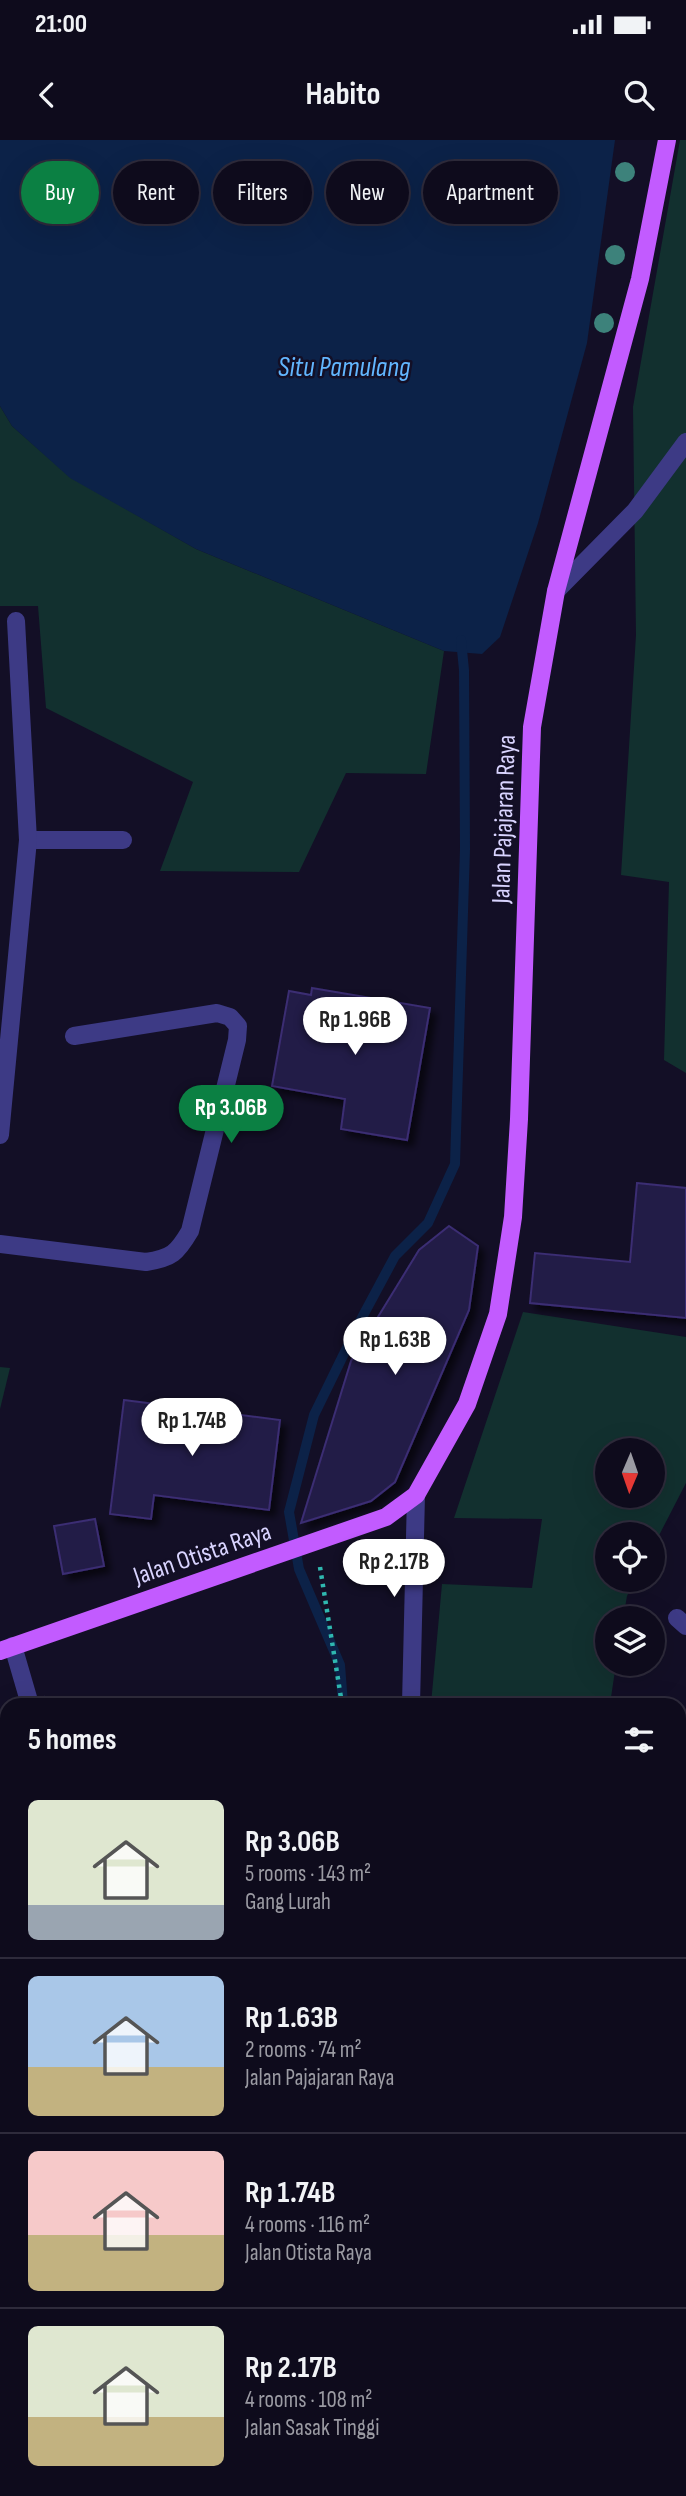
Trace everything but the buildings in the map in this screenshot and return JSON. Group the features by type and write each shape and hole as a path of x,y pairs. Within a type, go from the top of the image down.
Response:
{"main road":[{"name":"Jalan Pajajaran Raya","path":"416,1495 467,1404 498,1314 513,1217 519,1119 532,727 556,592 640,278 667,140"},
{"name":"Jalan Otista Raya","path":"7,1648 263,1560 319,1547 386,1517 416,1495"}],"street":[{"path":"556,592 635,510 686,442"},
{"path":"0,1135 29,840 16,621"},
{"path":"29,840 123,840"},
{"path":"0,1244 146,1262 165,1259 179,1250 190,1231 237,1040 238,1026 230,1017 217,1013 74,1036"},
{"path":"411,1698 416,1495"},
{"path":"7,1648 28,1698"}],"path":[{"path":"319,1547 341,1698"}],"green space":[{"path":"680,140 686,140 686,1073 664,1060 669,882 621,875 636,635 633,407"},
{"path":"0,406 12,426 70,477 196,549 444,651 426,774 346,773 299,872 160,871 193,782 46,708 38,606 0,606"},
{"path":"523,1312 686,1337 686,1483 665,1524 595,1522 595,1592 629,1592 625,1606 595,1606 595,1676 614,1676 611,1698 432,1698 442,1584 532,1588 542,1519 454,1518"},
{"path":"0,1367 10,1368 0,1409"}],"water":[{"name":"Situ Pamulang","path":"0,140 615,140 587,343 538,523 500,637 482,654 444,651 196,549 70,478 12,426 0,406"}],"waterway":[{"path":"343,1698 340,1665 299,1569 289,1512 314,1415 395,1256 428,1223 455,1164 465,849 464,670 461,640"}]}
